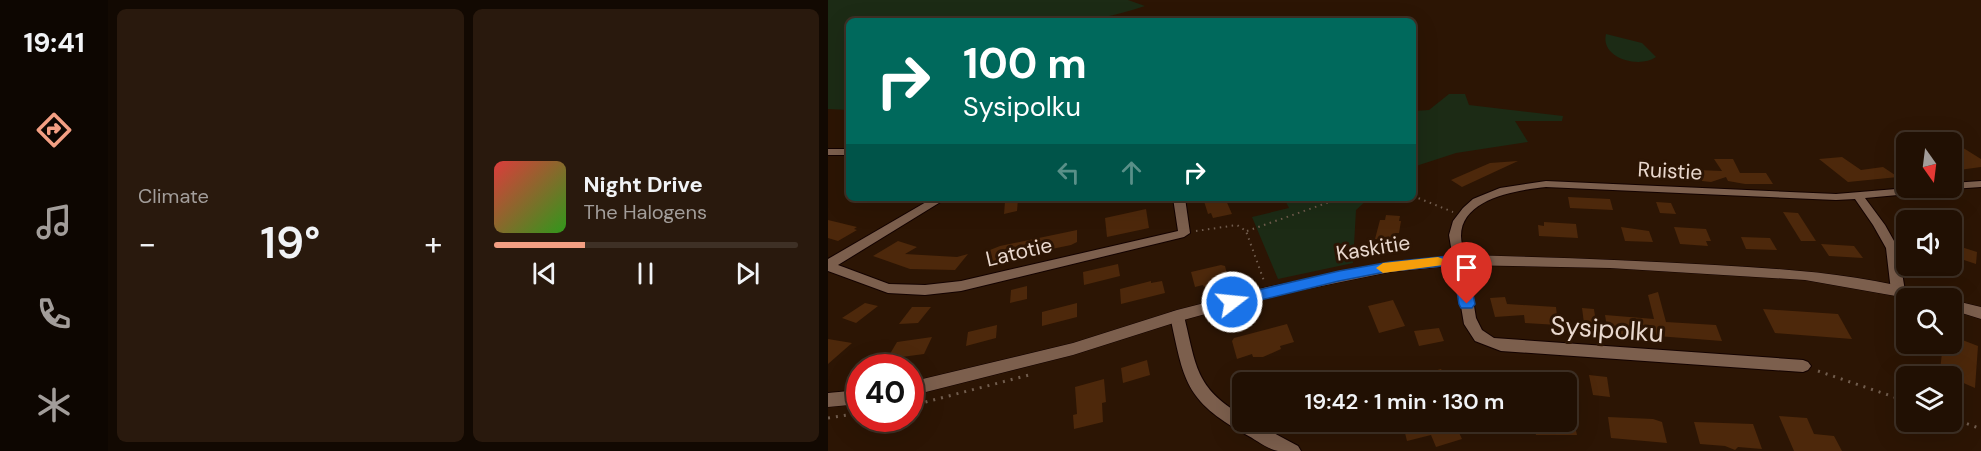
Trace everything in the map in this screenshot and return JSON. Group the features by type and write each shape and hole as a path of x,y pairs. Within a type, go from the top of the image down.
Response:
{"street":[{"path":"828,152 846,152"},
{"name":"Ruistie","path":"1461,215 1495,192 1546,184 1797,197 1859,197 1896,193"},
{"path":"1962,185 1981,184"},
{"path":"1859,197 1892,248 1898,288"},
{"name":"Latotie","path":"828,266 936,201"},
{"path":"1180,201 1185,233"},
{"path":"1460,265 1455,235 1456,224 1461,215"},
{"name":"Latotie","path":"828,266 888,288 925,290 961,286 1185,233"},
{"name":"Kaskitie","path":"924,386 1073,349 1177,316 1267,292 1390,267 1460,265 1730,269 1805,275 1896,291"},
{"name":"Sysipolku","path":"1460,265 1473,330 1487,342 1513,346 1803,366"},
{"path":"1962,308 1981,313"},
{"path":"1177,316 1194,380 1212,406 1292,451"},
{"path":"828,400 846,398"}],"path":[{"path":"1416,197 1461,215"},
{"path":"1246,231 1332,201"},
{"path":"1185,233 1238,225 1246,231 1267,292"},
{"path":"1803,366 1896,398"},
{"path":"924,402 1034,374"},
{"path":"828,417 846,415"},
{"path":"1962,422 1981,429"}],"green space":[{"path":"828,0 1128,0 1145,6 1095,18 1056,18 1055,16 1045,18 846,18 846,110 828,109"},
{"path":"1606,34 1642,43 1656,57 1640,62 1622,59 1609,49"},
{"path":"1449,94 1465,94 1469,105 1563,116 1562,121 1515,121 1528,142 1456,153 1416,166 1416,111 1429,110"},
{"path":"1286,201 1366,201 1356,210 1353,263 1278,279 1252,217 1289,208"}],"building":[{"path":"1962,147 1981,159 1981,167 1962,170"},
{"path":"1842,157 1861,170 1883,167 1896,177 1848,182 1819,159"},
{"path":"1714,159 1733,159 1740,173 1766,173 1773,184 1745,184 1728,181 1726,177 1711,182 1702,181 1697,170 1722,171"},
{"path":"1518,161 1462,187 1451,180 1490,163"},
{"path":"1568,197 1610,199 1613,210 1570,208"},
{"path":"1018,201 1017,211 1004,214 1005,202"},
{"path":"1204,201 1226,201 1232,214 1213,218 1211,213 1208,214"},
{"path":"1656,202 1671,203 1676,214 1660,213"},
{"path":"1146,209 1149,228 1107,237 1105,218"},
{"path":"1783,212 1798,213 1816,241 1801,241"},
{"path":"1386,215 1400,216 1399,233 1395,233 1393,240 1375,239 1380,220 1385,220"},
{"path":"828,220 857,227 854,229 857,230 838,241 828,238"},
{"path":"1544,222 1576,224 1578,238 1539,236 1538,225 1544,226"},
{"path":"1621,227 1649,231 1653,242 1625,241"},
{"path":"1674,227 1706,229 1711,241 1706,241 1708,246 1680,244"},
{"path":"1077,230 1077,242 1071,245 989,262 990,250 1000,246"},
{"path":"1741,237 1770,238 1777,250 1746,249"},
{"path":"898,241 917,247 905,254 957,257 968,254 955,270 910,269 873,256"},
{"path":"1821,244 1854,246 1863,258 1829,256"},
{"path":"1962,247 1977,252 1976,264 1962,259"},
{"path":"1118,264 1120,276 1084,285 1083,272"},
{"path":"1225,266 1228,278 1204,287 1203,285 1195,287 1191,272"},
{"path":"1151,281 1151,283 1162,281 1165,293 1121,304 1120,289"},
{"path":"1027,286 1027,299 1010,303 1011,290"},
{"path":"1658,292 1666,322 1716,325 1722,341 1657,336 1655,331 1630,329 1631,335 1619,334 1618,328 1607,327 1605,315 1654,319 1648,295"},
{"path":"1505,297 1507,304 1556,307 1558,325 1525,323 1524,315 1495,317 1490,298"},
{"path":"1393,300 1405,326 1379,333 1368,306"},
{"path":"865,303 878,306 856,323 842,318"},
{"path":"1077,303 1077,317 1042,326 1042,312"},
{"path":"912,307 931,307 918,323 899,324"},
{"path":"1582,308 1594,309 1596,324 1584,323"},
{"path":"1763,309 1838,314 1852,339 1775,333"},
{"path":"1287,324 1294,342 1280,346 1281,349 1263,357 1253,357 1252,354 1237,359 1232,341 1234,338"},
{"path":"997,325 996,338 966,346 968,332"},
{"path":"1439,328 1444,341 1419,346 1414,331"},
{"path":"932,337 924,354 890,354 897,342"},
{"path":"828,339 852,343 828,364"},
{"path":"1962,340 1978,346 1975,388 1962,382 1962,366 1940,366 1942,354 1962,354"},
{"path":"1147,360 1150,375 1123,383 1121,368"},
{"path":"1589,375 1607,377 1610,397 1593,395"},
{"path":"1104,379 1106,402 1102,403 1103,422 1074,429 1073,415 1077,414 1075,387"},
{"path":"1779,416 1807,418 1814,434 1834,436 1842,451 1794,451"},
{"path":"1608,417 1653,419 1662,422 1667,443 1611,438"},
{"path":"1694,422 1753,424 1762,449 1738,447 1735,450 1725,446 1700,444"},
{"path":"1459,432 1462,439 1436,447 1431,435 1407,441 1405,433"},
{"path":"1535,432 1576,432 1577,435 1536,435"}],"slow traffic":[{"path":"1383,268 1438,262"}],"route":[{"path":"1232,302 1339,276 1390,267 1459,260 1467,304"}]}
